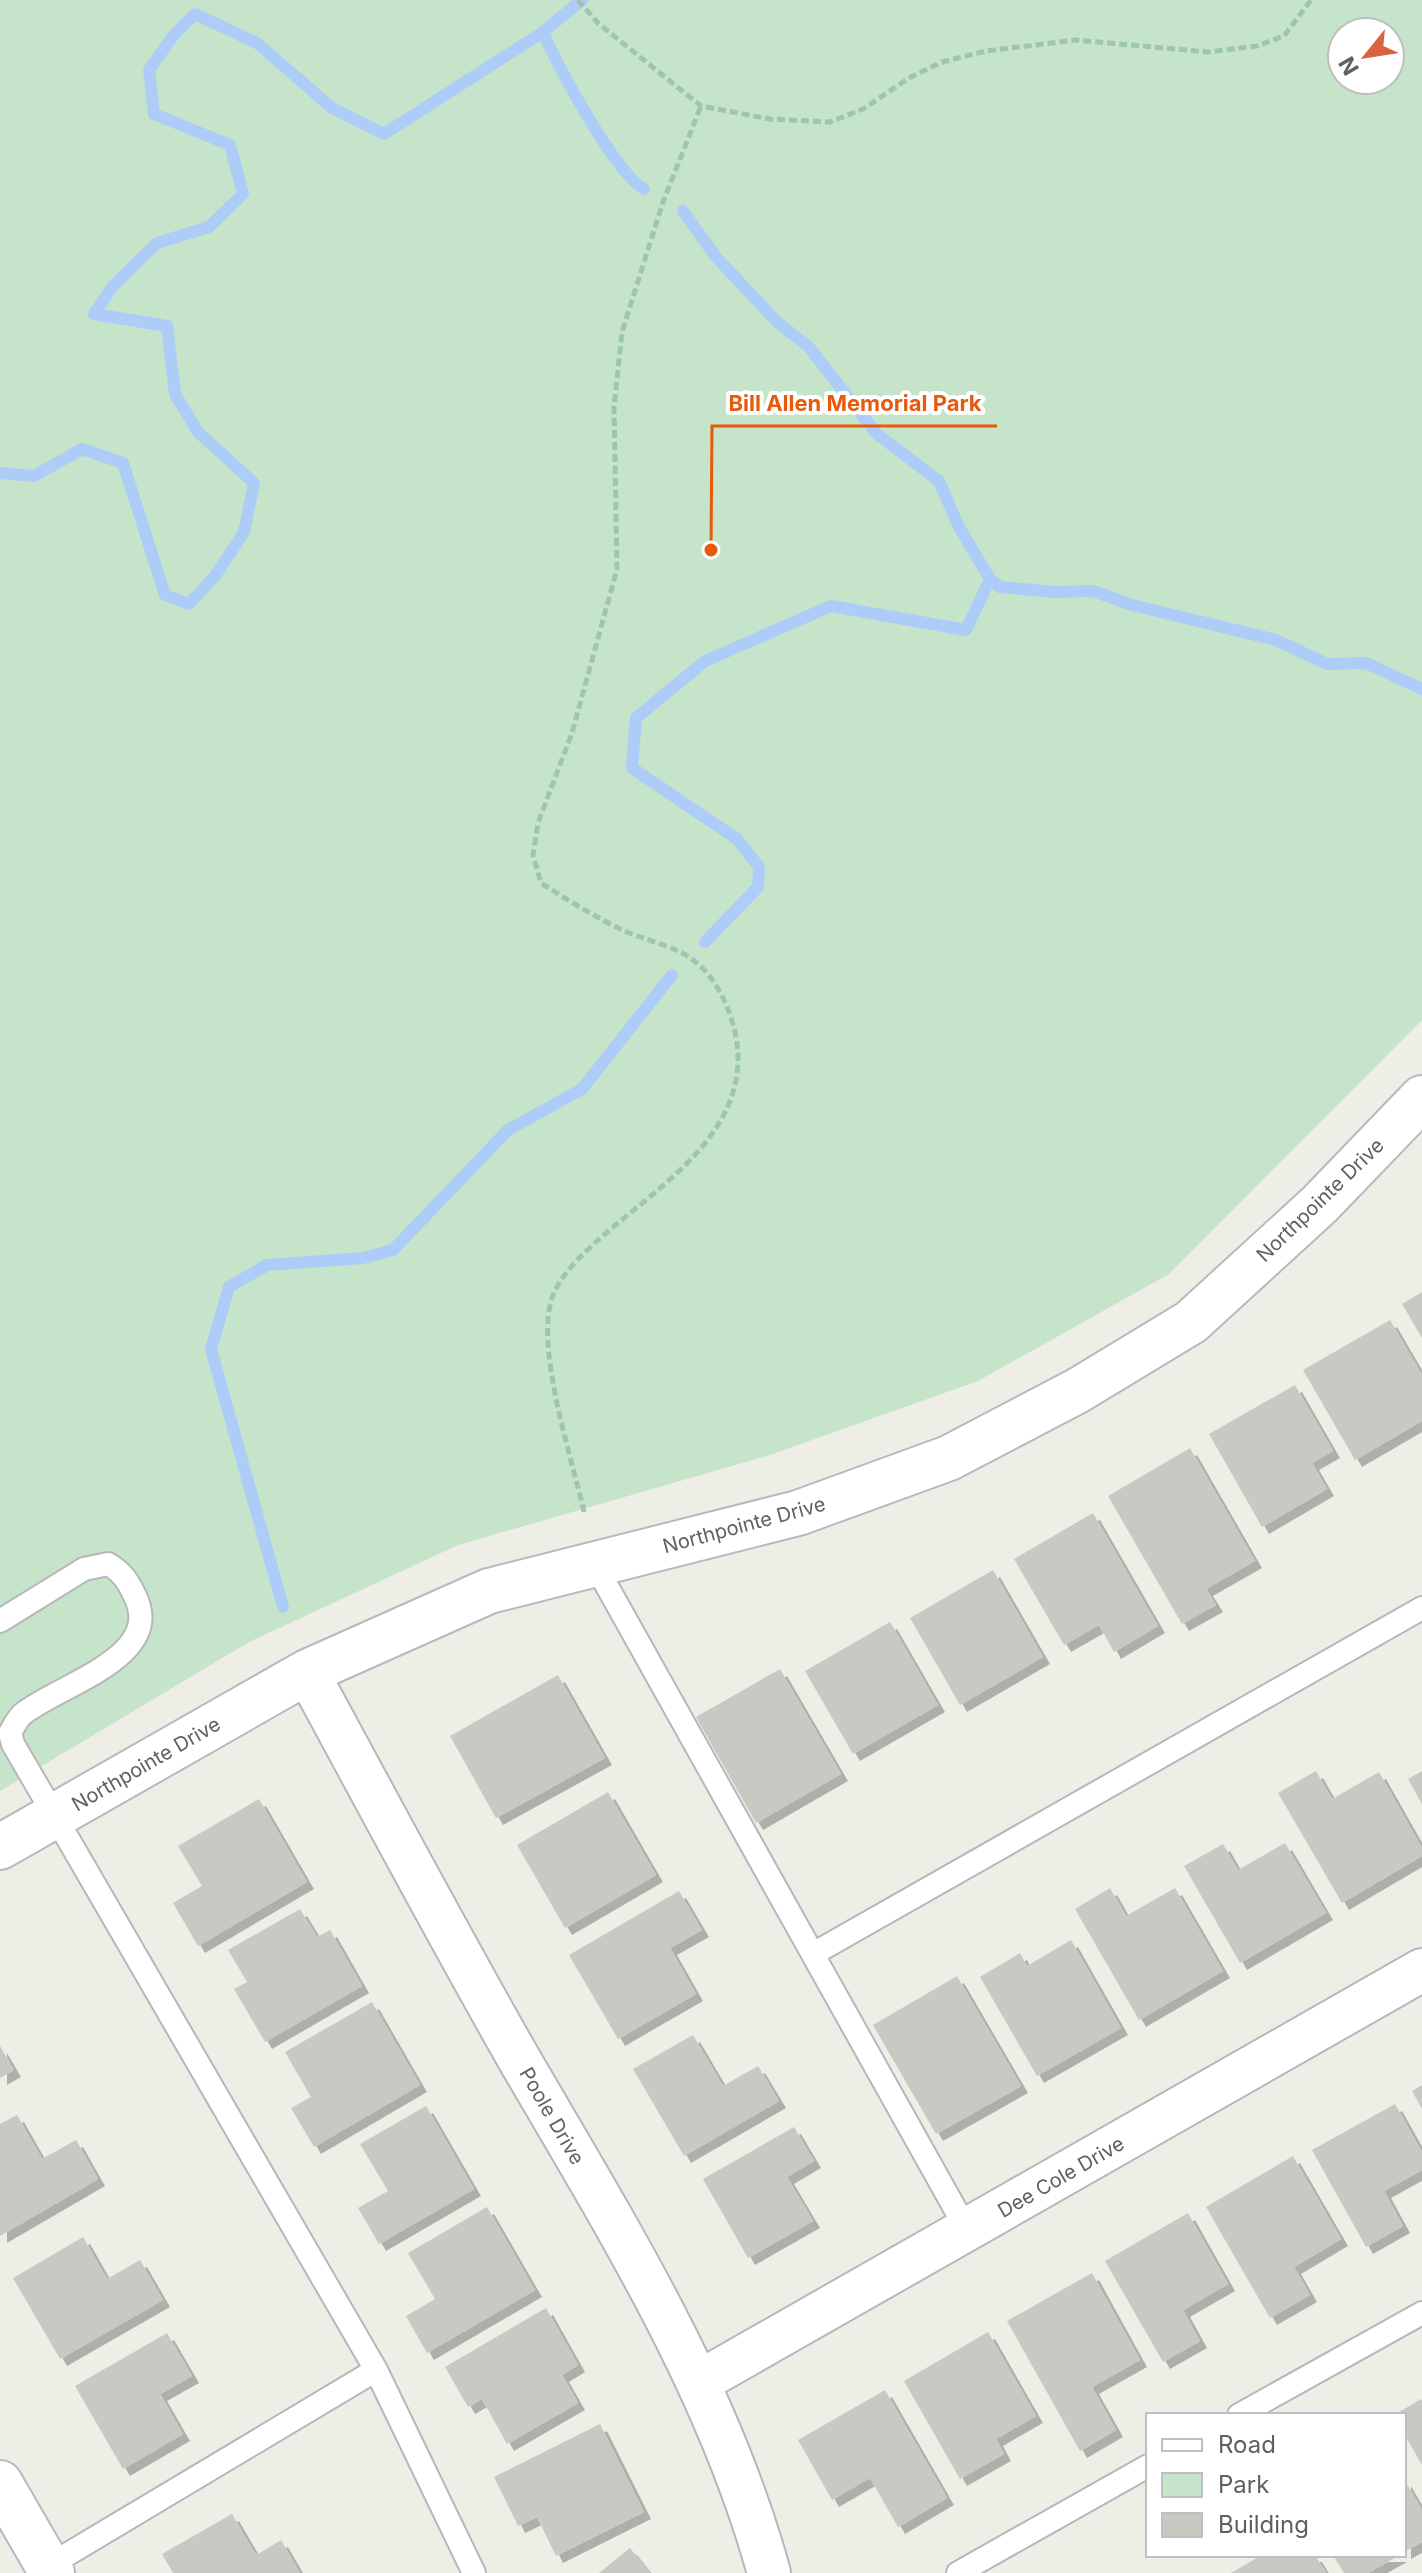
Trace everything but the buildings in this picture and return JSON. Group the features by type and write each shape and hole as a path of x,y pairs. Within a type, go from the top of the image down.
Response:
{"street":[{"name":"Northpointe Drive","path":"0,1847 307,1672 489,1591 798,1513 949,1458 1077,1391 1191,1322 1320,1204 1422,1098"},
{"name":"Poole Drive","path":"307,1672 472,1977 664,2310 699,2382 756,2527 769,2573"},
{"name":"Dee Cole Drive","path":"699,2382 1422,1970"},
{"path":"0,2483 50,2570"}],"lane":[{"path":"594,1563 967,2230"},
{"path":"0,1621 84,1569 108,1564 121,1571 143,1619 137,1638 120,1655 22,1714 5,1734 376,2370 474,2573"},
{"path":"813,1954 1422,1608"},
{"path":"1243,2413 1422,2313"},
{"path":"50,2570 376,2370"},
{"path":"958,2573 1146,2467"}],"path":[{"path":"578,0 599,24 701,106 770,119 830,122 863,109 909,78 942,62 986,51 1076,40 1208,52 1257,46 1284,36 1311,0"},
{"path":"584,1512 550,1363 548,1313 553,1294 576,1260 655,1194 709,1143 729,1102 739,1055 732,1017 713,982 696,961 619,929 541,883 533,855 538,823 572,733 617,569 614,407 622,332 663,202 701,106"}],"green space":[{"path":"0,0 1422,0 1422,1020 1169,1274 978,1381 767,1456 458,1545 249,1642 0,1791"}],"waterway":[{"path":"0,473 34,476 82,449 123,463 165,595 189,604 215,576 244,532 254,483 198,432 175,394 167,326 94,314 113,286 157,243 209,227 243,194 230,145 154,114 149,70 173,36 195,14 257,43 332,108 384,134 543,32 582,0"},
{"path":"543,32 573,92 603,141 618,163 644,189"},
{"path":"683,211 716,257 778,323 808,346 877,434 939,481 959,527 990,579 966,630 831,606 705,661 636,718 632,768 737,839 759,867 758,887 705,942"},
{"path":"990,579 1000,587 1055,592 1093,591 1132,605 1276,640 1327,664 1366,663 1422,689"},
{"path":"283,1607 211,1349 229,1287 267,1265 363,1258 393,1250 508,1130 582,1089 672,975"}],"place":[{"name":"Bill Allen Memorial Park","path":"711,550"}]}
